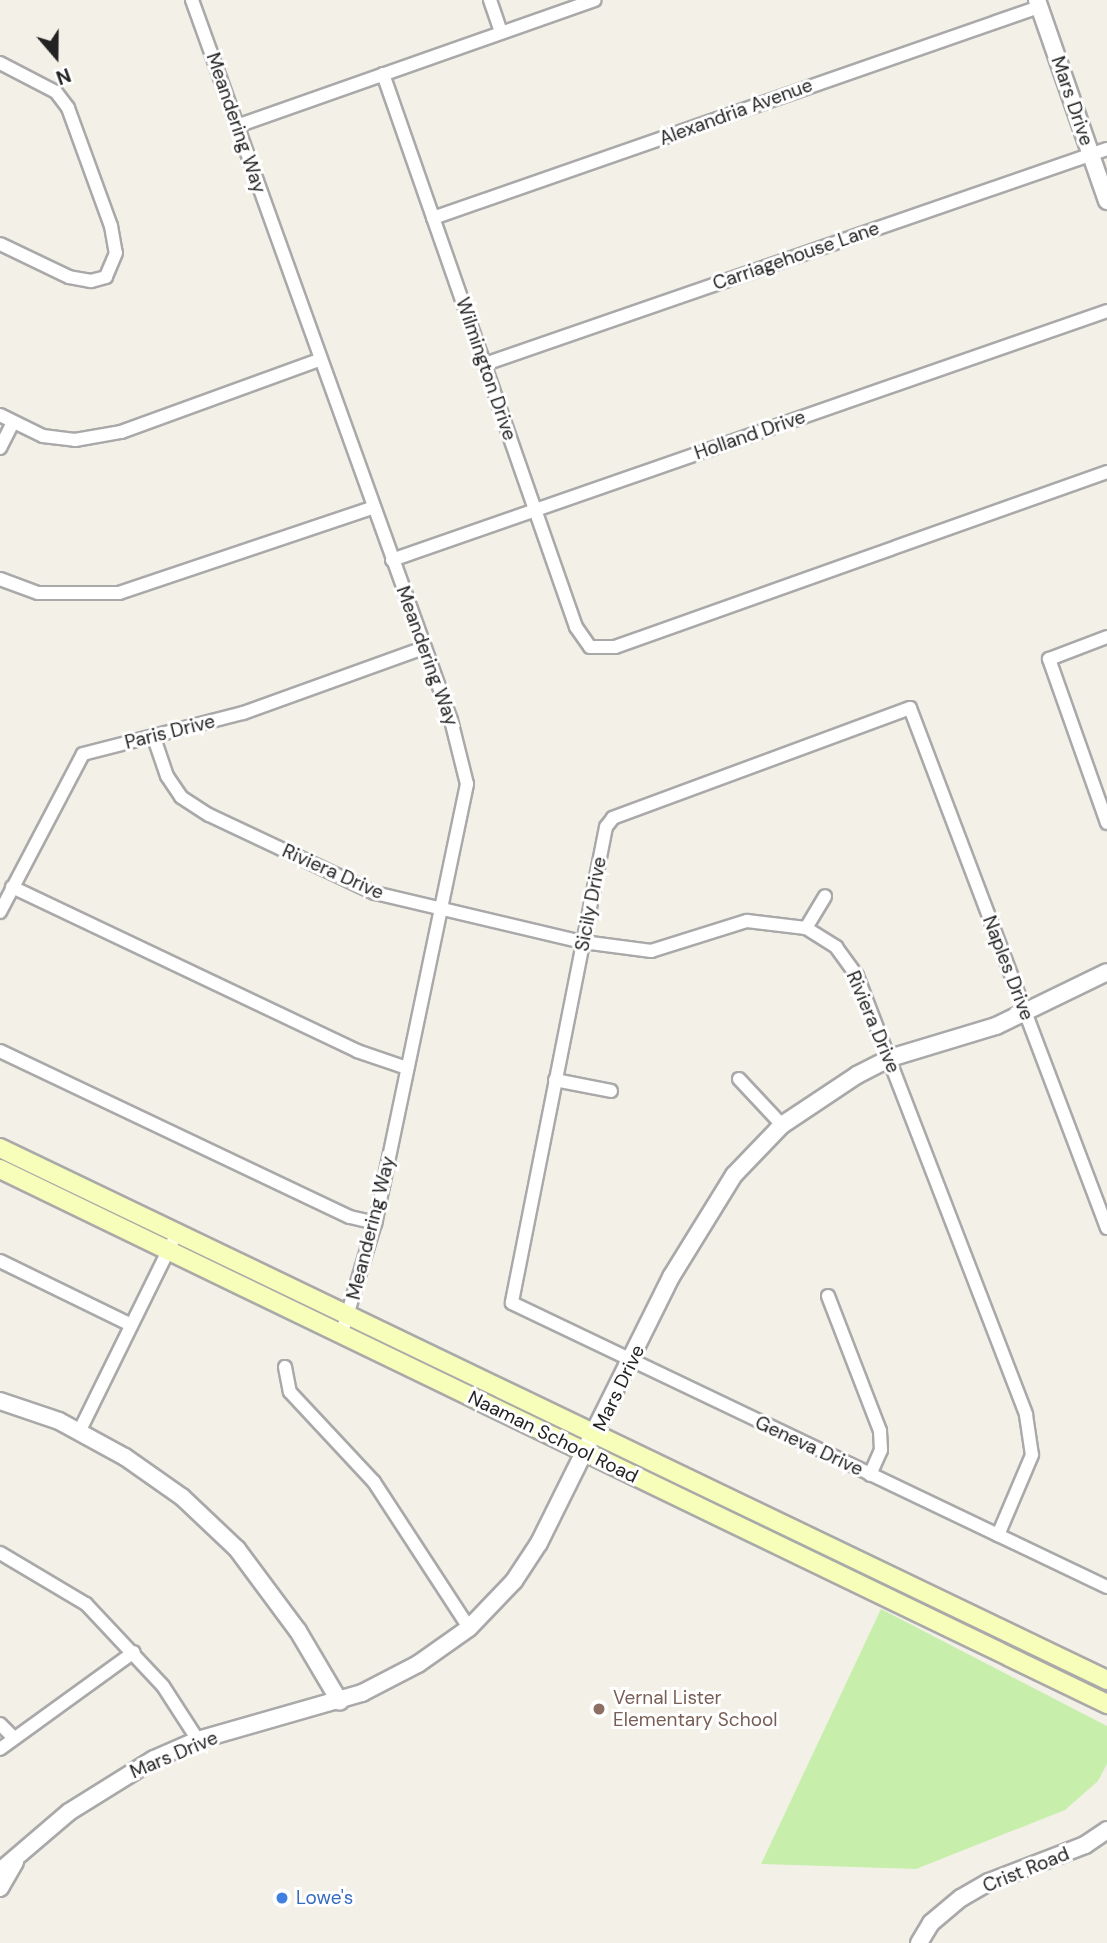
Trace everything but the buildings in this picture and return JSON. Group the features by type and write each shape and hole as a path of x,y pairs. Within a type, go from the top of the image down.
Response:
{"main road":[{"name":"Naaman School Road","path":"0,1149 350,1314 1107,1680"},
{"name":"Naaman School Road","path":"0,1169 1107,1704"}],"street":[{"name":"Meandering Way","path":"192,0 319,360 451,720 467,784 375,1223 350,1314 342,1332"},
{"path":"490,0 501,32"},
{"path":"237,126 594,0"},
{"name":"Mars Drive","path":"1038,3 1107,201"},
{"name":"Alexandria Avenue","path":"433,218 1038,3"},
{"path":"0,63 56,92 68,108 111,226 114,268 106,277 91,281 69,277 0,244"},
{"name":"Wilmington Drive","path":"383,74 576,627 590,647 604,649 1107,472"},
{"name":"Carriagehouse Lane","path":"485,364 1107,149"},
{"name":"Holland Drive","path":"393,560 1107,311"},
{"path":"0,415 43,436 75,440 121,432 319,360"},
{"path":"0,448 13,423"},
{"path":"0,579 38,593 119,593 374,507"},
{"path":"1107,637 1049,659 1107,823"},
{"name":"Paris Drive","path":"0,912 83,754 155,738 243,713 424,648"},
{"name":"Sicily Drive","path":"512,1303 606,827 613,818 911,708"},
{"name":"Naples Drive","path":"911,708 1107,1228"},
{"name":"Riviera Drive","path":"155,738 167,776 181,797 209,815 375,893 439,911 583,942 651,951 747,921 806,928 836,947 857,976 890,1058 1010,1368 1033,1441 1027,1469 998,1535"},
{"path":"12,887 357,1051 407,1069"},
{"path":"806,928 825,896"},
{"name":"Mars Drive","path":"0,1871 69,1812 111,1783 198,1740 340,1702 418,1664 469,1628 529,1561 586,1454 707,1211 734,1175 782,1125 827,1091 890,1058 1026,1014 1107,972"},
{"path":"0,1051 350,1217 375,1223"},
{"path":"739,1079 782,1125"},
{"path":"555,1080 611,1091"},
{"path":"79,1432 176,1234"},
{"path":"0,1261 131,1325"},
{"path":"828,1296 880,1431 881,1450 870,1475"},
{"name":"Geneva Drive","path":"512,1303 1107,1587"},
{"path":"285,1367 290,1392 374,1482 469,1628"},
{"path":"0,1401 79,1432 183,1497 237,1549 298,1631 340,1702"},
{"path":"0,1553 86,1604 134,1652 163,1686 198,1740"},
{"path":"0,1749 134,1652"},
{"path":"0,1724 14,1738"},
{"name":"Crist Road","path":"919,1943 930,1923 961,1898 989,1882 1085,1845 1107,1830"},
{"name":"Mars Drive","path":"0,1888 16,1860"}],"green space":[{"path":"881,1609 1107,1726 1107,1764 1098,1781 1065,1810 916,1869 761,1864"}],"place":[{"name":"Vernal Lister Elementary School","path":"599,1709"},
{"name":"Lowe's","path":"282,1898"}]}
